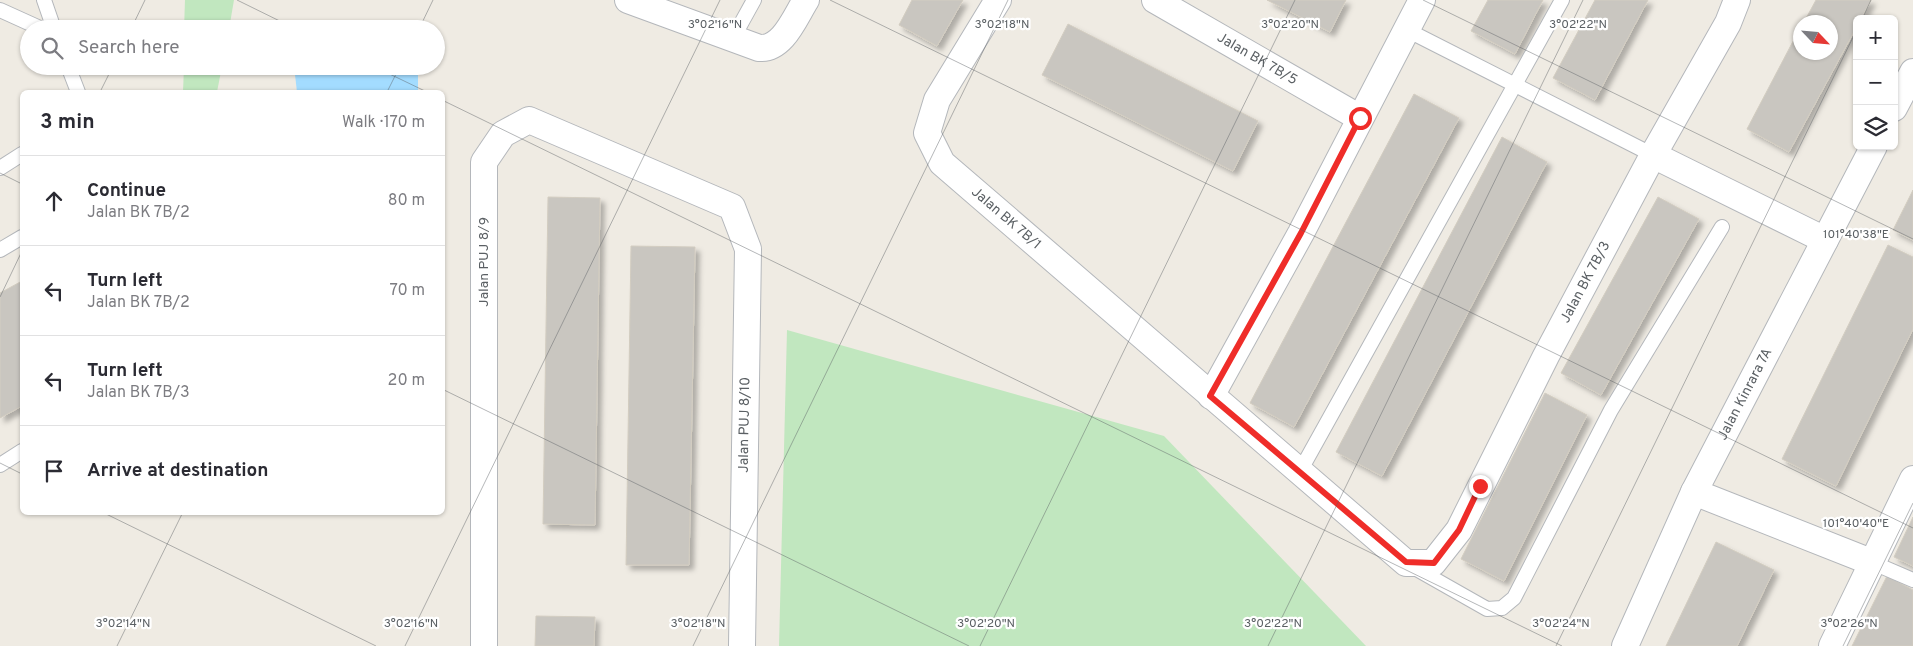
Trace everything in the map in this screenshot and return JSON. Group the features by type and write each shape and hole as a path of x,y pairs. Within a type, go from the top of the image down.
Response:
{"street":[{"path":"628,0 759,48 768,49 778,43 806,0"},
{"name":"Jalan BK 7B/1","path":"998,0 937,100 927,133 942,163 1210,396 1406,562"},
{"name":"Jalan BK 7B/5","path":"1155,0 1360,118"},
{"path":"1210,396 1301,233 1422,0"},
{"name":"Jalan BK 7B/3","path":"1406,562 1434,563 1459,530 1542,364 1653,155 1728,23 1737,0"},
{"path":"1896,105 1913,72"},
{"name":"Jalan PUJ 8/9","path":"484,646 484,162 503,134 529,120 732,207"},
{"name":"Jalan Kinrara 7A","path":"1625,646 1694,492 1872,150"},
{"path":"1653,155 1825,240"},
{"name":"Jalan PUJ 8/10","path":"732,207 748,249 742,646"},
{"path":"1832,646 1871,562 1913,479"},
{"path":"1694,492 1871,562"}],"lane":[{"path":"44,0 51,20"},
{"path":"733,38 754,0"},
{"path":"1300,473 1562,0"},
{"path":"0,10 22,20"},
{"path":"1407,30 1653,155"},
{"path":"71,75 77,90"},
{"path":"0,168 20,155"},
{"path":"1406,562 1487,609 1502,608 1514,598 1611,410 1722,227"},
{"path":"0,250 20,238"},
{"path":"0,465 20,452"},
{"path":"1871,562 1913,580"}],"green space":[{"path":"185,0 234,0 231,20 184,20"},
{"path":"184,75 220,75 217,90 183,90"},
{"path":"787,330 1164,436 1366,646 779,646"}],"water":[{"path":"295,75 418,75 418,90 297,90"}],"building":[{"path":"912,0 963,0 937,46 899,25"},
{"path":"1267,0 1346,0 1330,32"},
{"path":"1488,0 1543,0 1515,54 1471,31"},
{"path":"1595,0 1648,0 1595,100 1553,78"},
{"path":"1816,0 1871,0 1863,15 1853,15 1853,33 1789,152 1747,129 1793,41 1793,60 1838,60 1838,15 1808,15"},
{"path":"1068,24 1258,121 1233,171 1042,75"},
{"path":"1414,94 1459,118 1294,427 1250,403"},
{"path":"1502,137 1547,162 1382,476 1336,452"},
{"path":"1913,190 1913,240 1893,230"},
{"path":"548,197 600,198 595,525 543,524"},
{"path":"1658,197 1699,219 1601,395 1561,373"},
{"path":"1888,245 1913,257 1913,329 1836,486 1782,459"},
{"path":"631,246 695,247 689,565 626,565"},
{"path":"20,282 20,407 0,418 0,293"},
{"path":"1545,393 1587,415 1504,581 1461,559"},
{"path":"1913,517 1913,566 1894,557"},
{"path":"1716,542 1774,570 1737,646 1666,646"},
{"path":"1887,576 1913,590 1913,646 1852,646"},
{"path":"536,616 595,617 594,646 535,646"}],"route":[{"path":"1360,118 1301,233 1210,396 1406,562 1434,563 1459,530 1480,486"}]}
